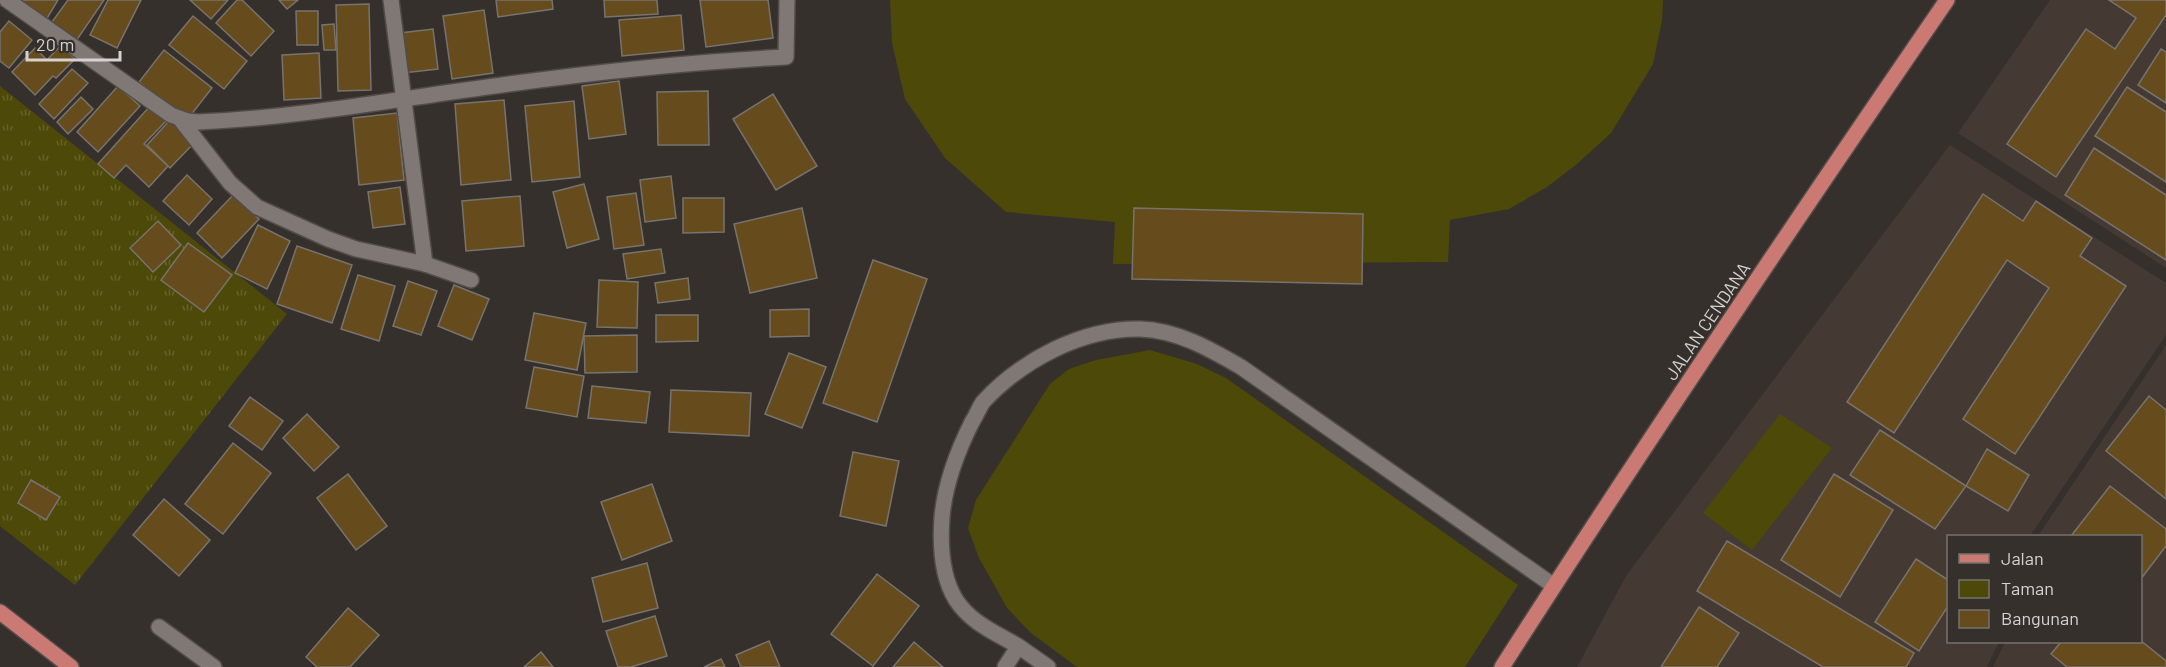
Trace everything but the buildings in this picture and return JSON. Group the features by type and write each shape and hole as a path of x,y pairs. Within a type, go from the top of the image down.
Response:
{"main road":[{"name":"JALAN CENDANA","path":"1502,667 1848,144 1947,0"},
{"path":"0,612 71,667"}],"street":[{"path":"7,0 171,115 198,122 404,99 598,71 786,57 787,0"},
{"path":"391,0 425,264"},
{"path":"180,118 209,159 230,183 257,207 356,249 425,264 471,280"},
{"path":"1048,667 978,623 957,600 946,576 941,534 944,496 963,440 982,404 1011,377 1038,358 1065,345 1114,331 1140,329 1163,332 1199,344 1241,367 1554,586"},
{"path":"159,627 214,667"},
{"path":"1005,667 1018,647"}],"shaded area":[{"path":"2050,0 2166,0 2166,268 1958,133"},
{"path":"1950,145 2166,283 2166,335 2031,535 1947,535 1947,643 1999,643 1987,667 1577,667 1626,576"},
{"path":"2166,345 2166,667 1993,667 2005,643 2142,643 2142,535 2039,535"}],"green space":[{"path":"890,0 1663,0 1662,20 1653,64 1611,133 1547,187 1509,209 1450,220 1448,262 1113,264 1115,222 1006,212 945,158 905,99 892,43"},
{"path":"0,86 287,314 75,585 0,526"},
{"path":"1150,350 1197,364 1226,378 1518,585 1465,667 1077,667 1031,633 1007,608 979,558 968,528 976,500 1050,384 1069,369 1096,360"},
{"path":"1780,414 1832,448 1752,550 1703,513"}]}
